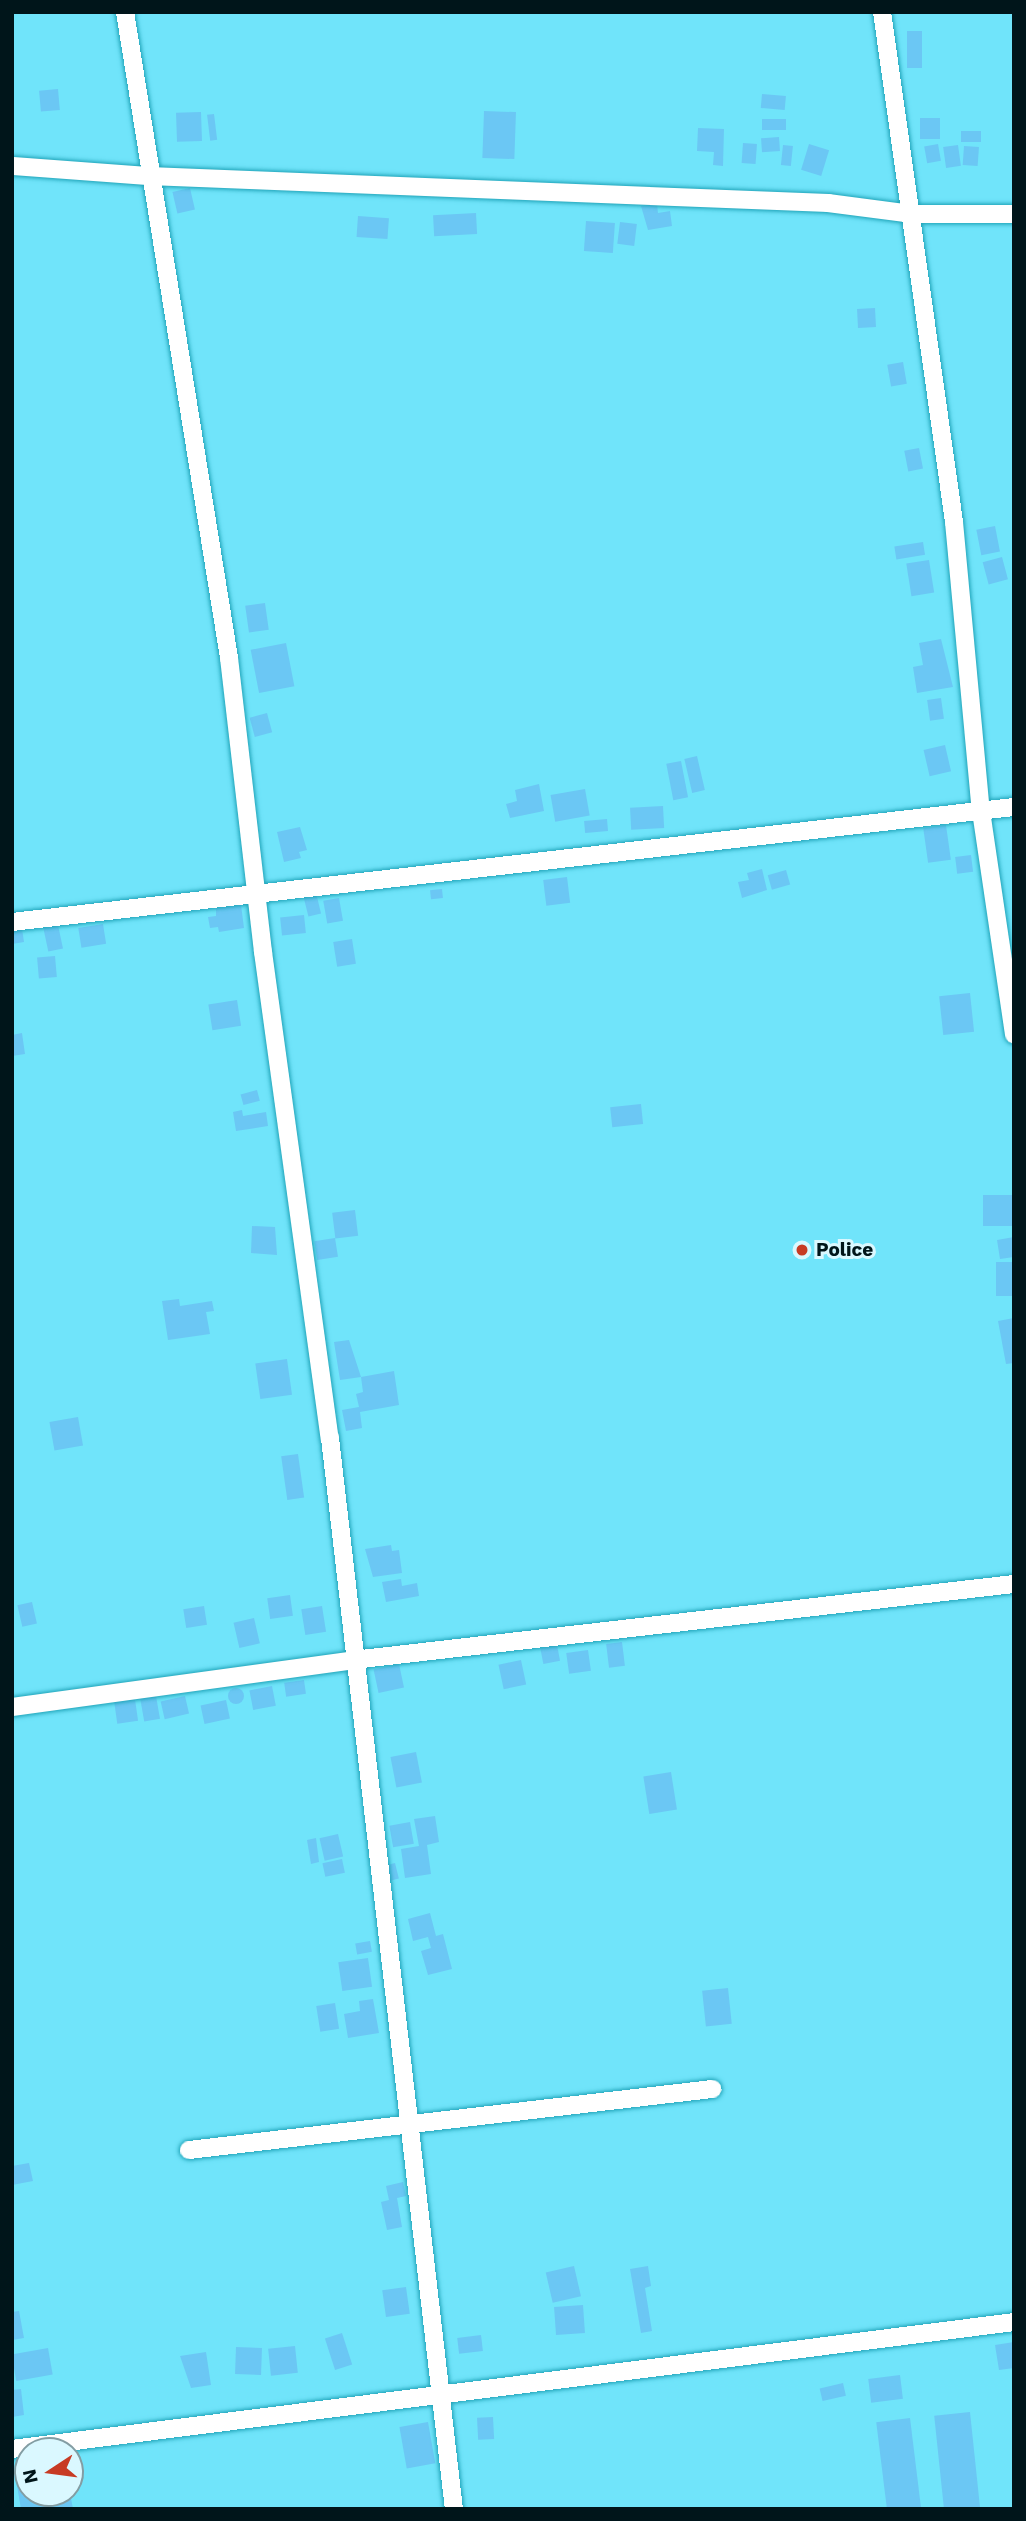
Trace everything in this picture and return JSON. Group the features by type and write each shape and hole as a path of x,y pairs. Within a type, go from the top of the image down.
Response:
{"street":[{"path":"125,12 149,176 229,658 330,1438 437,2392 454,2509"},
{"path":"883,12 954,522 981,811 1014,1035"},
{"path":"12,166 149,176 828,203 913,214 1014,214"},
{"path":"12,922 258,896 1014,807"},
{"path":"12,1707 353,1660 1014,1584"},
{"path":"189,2150 712,2089"},
{"path":"12,2449 437,2392 1014,2322"}],"building":[{"path":"907,31 922,31 922,68 907,68"},
{"path":"58,89 60,110 41,112 39,91"},
{"path":"762,94 786,96 785,110 761,108"},
{"path":"484,111 516,112 514,159 482,158"},
{"path":"201,112 202,141 177,142 176,113"},
{"path":"214,114 217,140 210,141 207,115"},
{"path":"920,118 940,118 940,139 920,139"},
{"path":"762,119 786,119 786,130 762,130"},
{"path":"698,128 724,129 723,166 713,165 714,152 697,151"},
{"path":"961,131 981,131 981,142 961,142"},
{"path":"779,137 780,151 762,152 761,138"},
{"path":"743,143 757,144 756,164 742,163"},
{"path":"809,144 829,150 821,176 801,170"},
{"path":"938,144 941,161 927,163 924,146"},
{"path":"783,145 793,146 791,166 781,165"},
{"path":"958,145 961,166 946,168 943,147"},
{"path":"964,146 979,147 978,166 963,165"},
{"path":"190,188 195,209 177,213 172,192"},
{"path":"657,204 658,213 670,211 672,226 648,230 641,206"},
{"path":"476,213 477,234 434,236 433,215"},
{"path":"358,216 389,218 387,239 357,237"},
{"path":"586,221 615,223 613,253 584,251"},
{"path":"620,222 637,224 634,246 617,244"},
{"path":"875,308 876,327 858,328 857,309"},
{"path":"903,362 907,384 891,386 887,365"},
{"path":"919,448 923,469 908,471 904,451"},
{"path":"995,526 1000,552 981,555 976,530"},
{"path":"923,542 925,555 896,559 894,547"},
{"path":"1002,557 1008,579 989,584 983,562"},
{"path":"929,560 934,593 911,596 906,564"},
{"path":"265,603 269,630 249,633 245,606"},
{"path":"941,639 953,687 917,693 913,667 923,665 919,643"},
{"path":"286,643 294,686 259,693 251,650"},
{"path":"941,698 944,719 930,721 927,700"},
{"path":"267,713 272,732 255,737 250,718"},
{"path":"945,745 951,771 930,776 924,750"},
{"path":"697,756 705,790 692,793 684,759"},
{"path":"681,761 688,797 673,800 666,764"},
{"path":"539,784 544,811 510,818 506,804 517,801 515,790"},
{"path":"585,789 590,816 555,822 551,795"},
{"path":"663,806 664,828 631,830 630,808"},
{"path":"607,819 608,831 585,833 584,821"},
{"path":"946,825 951,860 928,863 923,828"},
{"path":"300,827 307,850 299,852 301,858 284,862 277,832"},
{"path":"971,855 973,872 957,874 955,857"},
{"path":"762,869 767,890 742,898 738,882 749,880 747,873"},
{"path":"786,870 790,884 772,890 768,875"},
{"path":"567,877 570,903 546,906 543,880"},
{"path":"442,889 443,898 431,899 430,890"},
{"path":"316,893 321,913 308,917 303,896"},
{"path":"339,898 343,921 327,923 323,901"},
{"path":"241,905 244,928 219,932 218,927 210,928 208,917 216,916 216,908"},
{"path":"304,915 306,933 282,935 280,918"},
{"path":"21,922 24,942 12,944 12,923"},
{"path":"103,924 106,944 81,948 78,928"},
{"path":"58,925 63,948 48,952 43,928"},
{"path":"352,939 356,964 337,967 333,942"},
{"path":"55,956 57,977 39,978 37,958"},
{"path":"970,993 974,1032 943,1035 939,996"},
{"path":"237,1000 241,1026 212,1030 208,1005"},
{"path":"22,1033 25,1054 12,1056 12,1035"},
{"path":"257,1090 260,1101 243,1105 241,1094"},
{"path":"641,1104 643,1124 612,1127 610,1107"},
{"path":"242,1110 243,1116 266,1112 268,1126 236,1131 233,1112"},
{"path":"983,1195 1014,1195 1014,1226 983,1226"},
{"path":"355,1210 358,1236 335,1239 332,1213"},
{"path":"252,1226 275,1227 277,1255 251,1253"},
{"path":"1014,1237 1014,1257 1000,1259 997,1240"},
{"path":"335,1238 338,1257 317,1260 314,1241"},
{"path":"996,1262 1014,1262 1014,1296 996,1296"},
{"path":"179,1299 180,1306 212,1301 214,1311 206,1312 210,1334 168,1340 162,1301"},
{"path":"1014,1318 1014,1363 1006,1364 998,1321"},
{"path":"349,1340 361,1377 340,1380 334,1342"},
{"path":"287,1359 292,1395 260,1399 255,1363"},
{"path":"394,1371 399,1405 360,1412 362,1428 346,1431 342,1410 359,1407 356,1394 363,1392 361,1377"},
{"path":"78,1417 83,1446 54,1451 49,1422"},
{"path":"298,1454 304,1498 287,1500 281,1456"},
{"path":"391,1545 392,1551 399,1550 402,1573 373,1577 365,1549"},
{"path":"401,1579 402,1586 417,1583 419,1596 386,1602 382,1582"},
{"path":"290,1595 293,1616 270,1619 267,1598"},
{"path":"32,1602 37,1623 22,1627 17,1605"},
{"path":"204,1606 207,1625 186,1628 183,1609"},
{"path":"322,1606 326,1632 305,1635 301,1609"},
{"path":"254,1618 260,1643 239,1648 234,1623"},
{"path":"622,1642 625,1666 609,1668 606,1644"},
{"path":"557,1645 560,1661 543,1664 540,1648"},
{"path":"588,1650 591,1671 569,1674 566,1653"},
{"path":"521,1660 526,1684 504,1689 499,1665"},
{"path":"399,1664 404,1687 379,1693 374,1669"},
{"path":"304,1680 306,1694 286,1697 284,1683"},
{"path":"272,1686 276,1706 253,1710 249,1690"},
{"path":"233,1688 239,1688 244,1696 242,1702 233,1704 228,1699 228,1693"},
{"path":"156,1696 160,1719 144,1721 140,1699"},
{"path":"185,1696 189,1714 165,1719 161,1702"},
{"path":"135,1699 138,1721 117,1724 114,1702"},
{"path":"226,1700 230,1719 205,1724 201,1705"},
{"path":"416,1752 422,1782 396,1787 390,1757"},
{"path":"671,1772 677,1810 649,1814 643,1776"},
{"path":"435,1816 439,1842 427,1845 431,1874 405,1878 401,1849 419,1846 414,1819"},
{"path":"410,1822 414,1844 393,1847 389,1826"},
{"path":"338,1834 343,1856 325,1861 319,1838"},
{"path":"316,1838 319,1862 311,1864 307,1840"},
{"path":"342,1859 345,1873 325,1877 322,1863"},
{"path":"395,1863 399,1879 389,1881 385,1865"},
{"path":"430,1913 436,1936 443,1934 452,1969 428,1975 421,1951 431,1948 428,1937 413,1941 408,1919"},
{"path":"370,1941 372,1952 357,1954 355,1944"},
{"path":"368,1958 372,1987 342,1991 338,1962"},
{"path":"728,1988 732,2024 706,2027 702,1991"},
{"path":"373,1999 379,2033 348,2038 344,2014 360,2011 359,2001"},
{"path":"335,2003 339,2029 320,2032 316,2006"},
{"path":"29,2163 33,2181 12,2185 12,2166"},
{"path":"403,2182 406,2196 397,2198 402,2227 387,2230 381,2202 389,2200 386,2186"},
{"path":"574,2266 581,2296 553,2303 546,2273"},
{"path":"648,2266 651,2286 645,2288 652,2331 641,2333 630,2269"},
{"path":"406,2287 410,2314 386,2317 382,2290"},
{"path":"583,2305 585,2333 556,2335 554,2307"},
{"path":"19,2311 24,2338 12,2340 12,2312"},
{"path":"342,2333 352,2364 335,2370 325,2339"},
{"path":"481,2335 483,2351 459,2354 457,2338"},
{"path":"1014,2342 1014,2368 999,2370 995,2345"},
{"path":"295,2346 298,2373 271,2376 268,2349"},
{"path":"236,2347 262,2348 261,2375 235,2374"},
{"path":"48,2348 53,2375 16,2381 12,2354"},
{"path":"206,2352 211,2385 191,2388 180,2356"},
{"path":"900,2375 903,2399 871,2403 868,2379"},
{"path":"843,2383 846,2396 823,2401 820,2388"},
{"path":"21,2389 24,2415 12,2417 12,2390"},
{"path":"970,2412 980,2509 944,2509 934,2416"},
{"path":"493,2417 494,2439 478,2440 477,2418"},
{"path":"910,2418 921,2509 887,2509 876,2422"},
{"path":"428,2422 435,2463 407,2468 399,2427"},
{"path":"21,2507 73,2509 21,2509"}],"place":[{"name":"Police","path":"802,1250"}]}
